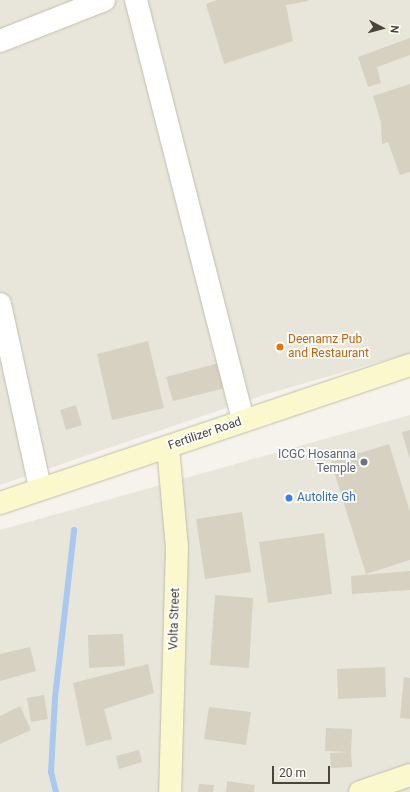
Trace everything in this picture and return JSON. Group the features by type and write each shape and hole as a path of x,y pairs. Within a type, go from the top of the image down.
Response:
{"street":[{"path":"0,41 104,0"},
{"path":"136,0 243,421"},
{"path":"0,304 40,487"},
{"name":"Fertilizer Road","path":"0,503 40,487 168,447 410,365"},
{"name":"Volta Street","path":"168,447 177,547 170,792"},
{"path":"360,792 410,775"}],"shaded area":[{"path":"0,0 410,0 410,353 267,394 0,485"},
{"path":"410,415 410,792 0,792 0,530"}],"building":[{"path":"217,0 308,1 286,5 293,41 224,64 206,4"},
{"path":"410,38 410,55 377,67 381,83 368,87 358,57"},
{"path":"410,84 410,172 400,175 388,142 382,144 381,122 373,96"},
{"path":"148,341 164,408 112,420 97,354"},
{"path":"219,363 225,388 173,401 166,377"},
{"path":"76,405 82,425 66,430 60,410"},
{"path":"410,430 410,460 402,432"},
{"path":"389,444 410,512 410,560 366,574 331,462"},
{"path":"242,512 251,572 205,579 196,519"},
{"path":"324,533 332,594 268,603 259,542"},
{"path":"410,571 410,590 352,594 351,576"},
{"path":"215,595 253,598 249,668 210,665"},
{"path":"123,634 125,666 89,668 88,635"},
{"path":"30,647 36,671 0,681 0,654"},
{"path":"148,664 154,693 104,709 112,739 86,746 73,683"},
{"path":"385,667 386,697 338,699 337,669"},
{"path":"404,677 410,678 410,719 400,718"},
{"path":"44,695 48,719 31,722 27,698"},
{"path":"20,706 31,730 0,744 0,716"},
{"path":"209,707 251,712 246,745 204,739"},
{"path":"326,728 352,729 351,752 325,751"},
{"path":"139,750 142,762 119,769 116,756"},
{"path":"351,752 352,767 331,768 330,753"},
{"path":"227,781 255,785 254,792 226,792"},
{"path":"199,784 214,785 213,792 198,792"}],"waterway":[{"path":"56,792 51,772 55,698 74,530"}],"place":[{"name":"Deenamz Pub and Restaurant","path":"280,347"},
{"name":"ICGC Hosanna Temple","path":"364,462"},
{"name":"Autolite Gh","path":"289,498"}]}
